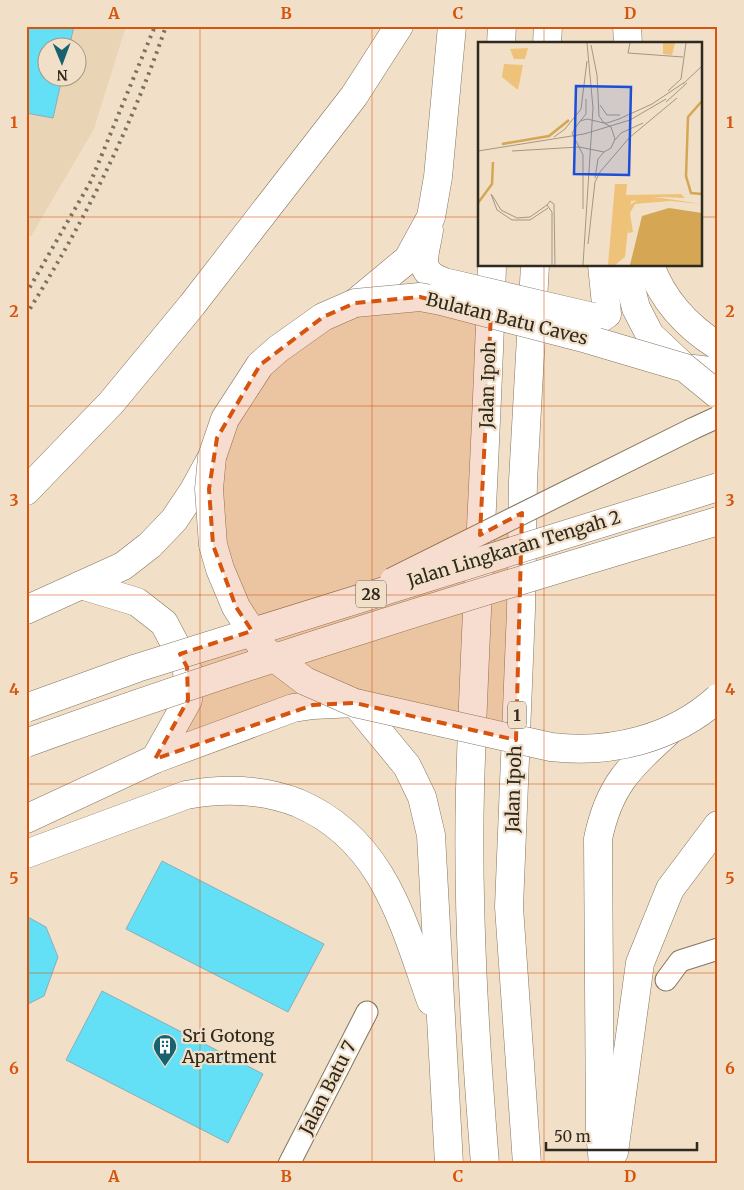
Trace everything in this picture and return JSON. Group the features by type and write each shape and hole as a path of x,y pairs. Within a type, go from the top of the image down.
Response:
{"highway":[{"path":"26,491 111,403 192,305 354,96 399,26"},
{"path":"452,26 438,178 425,269 429,275 444,282 601,318 607,314 602,266"},
{"path":"501,42 502,26"},
{"path":"547,42 548,26"},
{"path":"628,26 628,42"},
{"path":"355,303 408,259 431,217"},
{"name":"Jalan Ipoh","path":"485,1164 474,1023 470,790 479,550 488,425 492,266"},
{"name":"Jalan Ipoh","path":"527,1164 509,907 521,610 523,482 535,266"},
{"path":"625,266 636,308 650,335 685,368 718,372"},
{"path":"650,266 658,286 673,308 690,326 718,346"},
{"name":"Bulatan Batu Caves","path":"718,395 685,368 587,339 441,300 420,297 355,303 322,317 278,349 260,365 226,419 212,458 208,489 213,545 220,569 236,607 263,649 305,681 354,703 542,745 579,750 622,745 668,732 689,720 718,698"},
{"path":"26,610 124,566 174,520 212,458"},
{"name":"Jalan Lingkaran Tengah 2","path":"26,708 137,668 718,486"},
{"name":"Jalan Lingkaran Tengah 2","path":"26,743 151,698 290,653 718,521"},
{"path":"81,585 137,602 164,623 187,667 188,700 155,758"},
{"path":"26,819 155,758 293,708 354,703 395,749 407,766 422,797 431,835 449,1164"},
{"path":"604,1164 600,1131 598,839 606,808 621,778 668,732"},
{"path":"26,854 170,800 203,792 256,791 284,798 314,810 354,839 379,873 395,905 441,1031"},
{"path":"613,1164 640,963 670,889 718,824"}],"street":[{"path":"348,601 718,417"},
{"path":"666,980 680,962 718,949"},
{"name":"Jalan Batu 7","path":"289,1164 367,1012"}],"highlighted area":[{"path":"420,297 491,314 480,535 522,513 516,740 355,703 313,705 155,759 188,700 187,667 180,654 252,631 236,607 213,545 209,489 217,438 260,365 323,317 355,303"}],"shaded area":[{"path":"26,26 126,26 94,129 31,236 26,235"}],"building":[{"path":"26,26 74,26 71,38 38,38 38,88 60,88 53,118 26,113"},
{"path":"162,861 324,944 288,1012 126,929"},
{"path":"26,916 46,927 58,957 44,996 26,1005"},
{"name":"Sri Gotong Apartment","path":"102,991 263,1074 228,1143 66,1060"}],"railway":[{"path":"26,294 91,181 155,26"},
{"path":"26,315 67,246 104,175 137,102 166,26"}],"place":[{"name":"Sri Gotong Apartment","path":"165,1067"}]}
